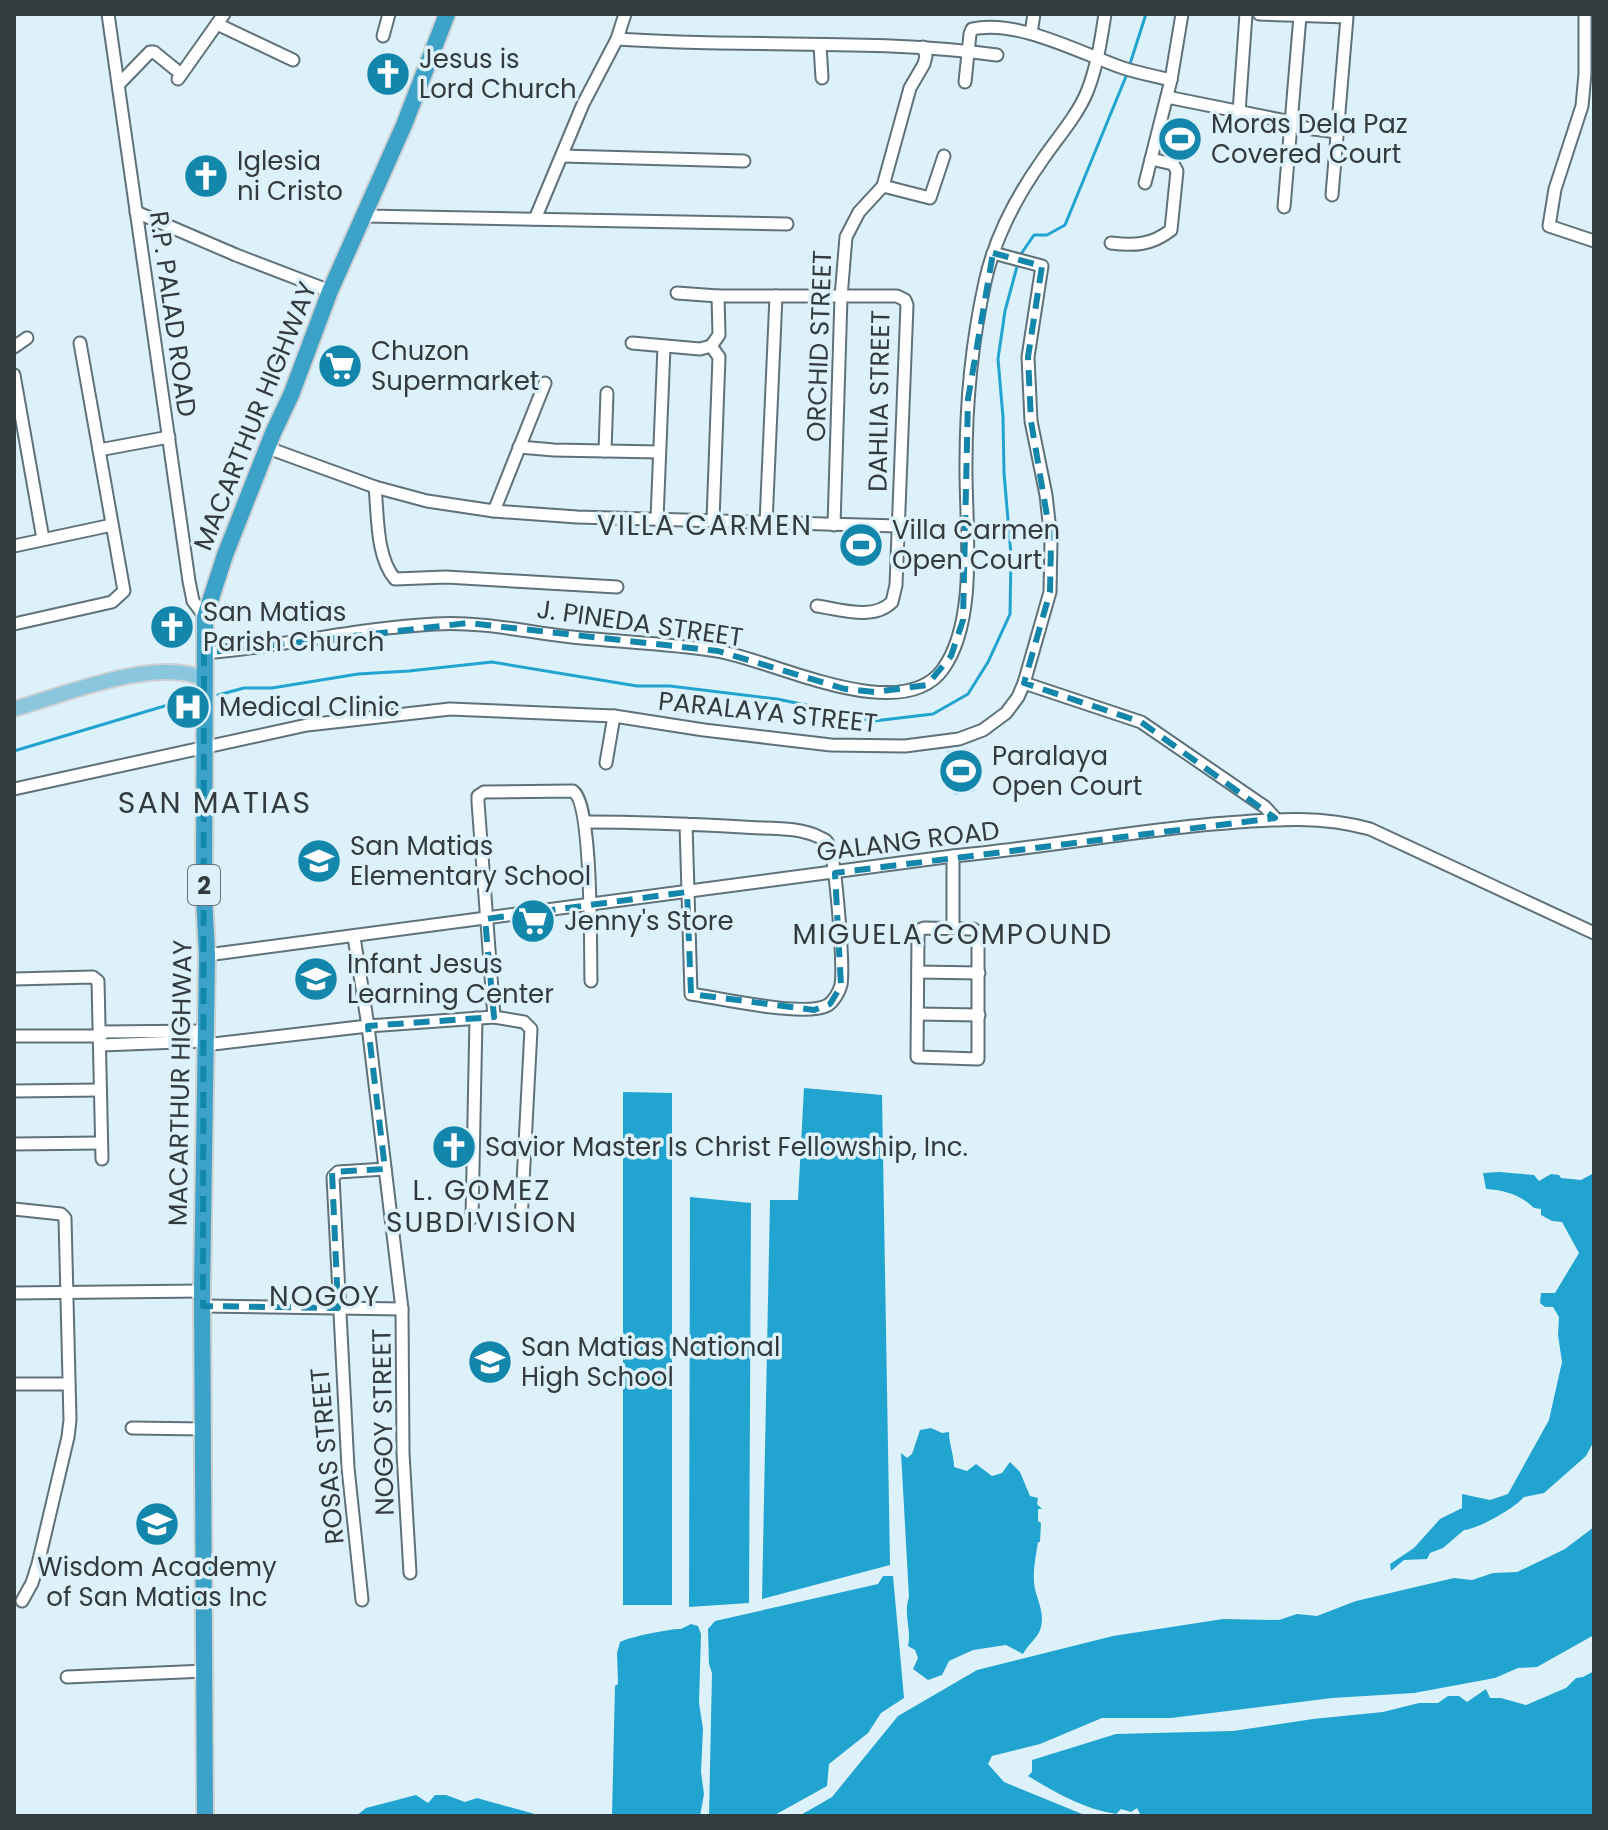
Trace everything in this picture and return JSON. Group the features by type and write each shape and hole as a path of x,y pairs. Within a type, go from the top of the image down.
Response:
{"highway":[{"name":"MACARTHUR HIGHWAY","path":"205,1816 205,617 225,555 330,291 366,216 447,14"}],"main road":[{"path":"170,671 204,654"},
{"path":"14,709 130,676 182,671 204,679"}],"street":[{"name":"R.P. PALAD ROAD","path":"108,14 193,601 205,617"},
{"path":"383,36 389,14"},
{"path":"535,219 583,104 617,39 625,14"},
{"path":"1031,33 1034,14"},
{"name":"J. PINEDA STREET","path":"204,654 420,625 468,623 566,637 718,651 845,689 875,692 911,690 927,685 942,672 951,656 963,620 968,543 968,399 979,312 993,253 1017,198 1087,92 1098,58 1105,14"},
{"path":"1145,183 1171,80 1182,14"},
{"path":"1239,112 1246,14"},
{"path":"1259,14 1347,17 1332,195"},
{"path":"1585,14 1582,106 1555,189 1549,226 1594,241"},
{"path":"1284,207 1300,16"},
{"path":"120,83 150,52 154,52 180,77 220,19 293,60"},
{"path":"965,82 972,29 983,27 1031,33 1120,67 1171,80"},
{"path":"617,39 923,47 997,55"},
{"path":"820,45 822,78"},
{"name":"ORCHID STREET","path":"834,525 841,297 846,237 859,212 883,186 910,88 924,64 926,56 923,47"},
{"path":"1167,97 1337,132"},
{"path":"562,156 744,161"},
{"path":"883,186 930,198 944,156"},
{"path":"1111,243 1134,247 1162,237 1171,230 1177,171 1173,164 1151,159"},
{"path":"136,212 330,291"},
{"path":"366,216 787,224"},
{"name":"PARALAYA STREET","path":"14,789 307,725 450,709 614,716 691,729 831,745 905,746 959,739 983,730 1006,713 1018,697 1050,592 1051,540 1046,495 1031,421 1028,357 1042,266 993,253"},
{"name":"DAHLIA STREET","path":"677,293 718,296 897,296 902,297 907,305 892,602 885,610 875,612 817,606"},
{"path":"632,343 700,349 711,346 719,335 718,296"},
{"path":"766,523 776,296"},
{"path":"14,347 27,338"},
{"path":"14,624 112,602 124,591 80,343"},
{"path":"711,346 719,357 713,520"},
{"path":"657,519 664,347"},
{"path":"14,375 43,539"},
{"path":"494,511 545,383"},
{"path":"605,451 607,393"},
{"path":"99,450 169,437"},
{"path":"519,447 659,452"},
{"path":"268,448 375,487 427,501 494,511 898,526"},
{"path":"375,487 381,544 395,579 446,577 617,587"},
{"path":"14,546 112,525"},
{"path":"1024,683 1141,722 1265,807 1275,818"},
{"path":"606,763 614,716"},
{"path":"494,1017 485,919 480,793 573,791 581,797 590,904 591,981"},
{"name":"GALANG ROAD","path":"207,955 1018,850 1146,830 1275,818 1341,820 1370,829 1594,933"},
{"path":"585,822 686,824 810,833 827,842 835,873 841,986 830,1004 814,1010 782,1008 691,994 686,824"},
{"path":"953,856 953,928"},
{"path":"953,928 978,932 978,1059 917,1057 918,972 919,930 953,928"},
{"name":"NOGOY STREET","path":"354,937 368,1026 402,1309 403,1453 410,1573"},
{"path":"918,972 979,973"},
{"path":"14,979 98,981 102,1159"},
{"path":"918,1014 979,1015"},
{"path":"14,1036 205,1039 494,1017 524,1022 531,1029 521,1221"},
{"path":"472,1218 476,1018"},
{"path":"14,1091 100,1090"},
{"path":"14,1144 101,1143"},
{"name":"ROSAS STREET","path":"362,1600 348,1468 333,1177 338,1172 385,1169"},
{"path":"14,1209 61,1214 65,1218 68,1291 68,1437 39,1560 22,1601"},
{"path":"14,1293 68,1291 338,1308 402,1309"},
{"path":"14,1384 69,1384"},
{"path":"132,1428 203,1429"},
{"path":"67,1677 205,1671"}],"highlighted area":[{"path":"993,253 1042,266 1028,357 1031,421 1051,540 1050,592 1024,683 1141,722 1275,818 835,873 841,986 830,1004 814,1010 691,994 687,892 485,919 494,1017 368,1026 385,1169 332,1172 338,1308 203,1306 204,653 468,623 718,651 845,689 875,692 927,685 951,656 963,620 968,399"}],"shaded area":[{"name":"Paralaya Open Court","path":"967,748 975,791 955,795 947,751"},
{"path":"804,1088 882,1095 890,1565 762,1599 770,1200 798,1200"},
{"path":"623,1092 672,1093 672,1605 623,1605"},
{"path":"1483,1173 1534,1175 1539,1181 1551,1174 1581,1180 1594,1173 1594,1441 1586,1456 1544,1493 1524,1497 1496,1517 1464,1530 1443,1548 1430,1553 1427,1559 1404,1560 1391,1571 1390,1564 1414,1548 1440,1519 1462,1508 1462,1494 1490,1500 1508,1494 1549,1420 1562,1362 1559,1317 1553,1307 1540,1303 1541,1293 1555,1293 1579,1253 1562,1222 1541,1215 1541,1209 1518,1197 1486,1189"},
{"path":"690,1197 751,1203 749,1603 689,1607"},
{"path":"931,1428 942,1433 949,1432 954,1467 967,1471 976,1464 992,1476 1002,1473 1010,1462 1020,1472 1030,1496 1038,1498 1037,1504 1042,1509 1038,1509 1040,1542 1034,1577 1042,1621 1038,1634 1023,1654 1006,1645 973,1650 949,1661 942,1675 928,1680 913,1669 918,1658 915,1650 908,1646 909,1597 901,1453 907,1458 912,1454 920,1430"},
{"path":"1594,1527 1594,1635 1537,1667 1518,1668 1495,1678 1414,1693 1332,1698 1171,1718 1102,1718 1040,1744 992,1756 988,1764 1004,1782 1087,1816 799,1816 832,1797 898,1716 977,1670 1113,1636 1223,1619 1279,1620 1297,1614 1317,1616 1356,1601 1454,1578 1472,1580 1493,1573 1517,1572 1565,1549"},
{"path":"883,1576 893,1576 904,1698 881,1713 868,1733 829,1764 827,1786 773,1816 709,1816 712,1673 708,1629 715,1621 878,1584"},
{"path":"691,1624 698,1626 701,1634 699,1703 703,1729 701,1772 704,1794 700,1816 612,1816 615,1686 618,1684 617,1653 620,1642"},
{"path":"1594,1671 1594,1816 1141,1816 1137,1808 1131,1812 1121,1809 1116,1814 1081,1804 1028,1776 1032,1772 1032,1760 1116,1734 1233,1731 1383,1712 1419,1703 1438,1703 1448,1696 1459,1696 1467,1702 1486,1689 1490,1698 1526,1705 1566,1688 1576,1678"},
{"path":"416,1795 428,1803 435,1795 446,1795 465,1802 477,1798 542,1816 356,1816 366,1808"}],"waterway":[{"path":"1129,67 1146,14"},
{"path":"1021,254 1034,235 1047,235 1065,225 1127,74"},
{"path":"218,695 244,688 272,688 358,674 492,662 637,686 670,686 777,699 823,712 874,721 933,714 968,694 988,662 1010,614 1011,555 998,359 1005,311 1018,263"},
{"path":"14,751 198,696"}],"place":[{"name":"Jesus is Lord Church","path":"388,74"},
{"name":"Moras Dela Paz Covered Court","path":"1180,139"},
{"name":"Iglesia ni Cristo","path":"206,176"},
{"name":"Chuzon Supermarket","path":"340,366"},
{"name":"Villa Carmen Open Court","path":"861,545"},
{"name":"San Matias Parish Church","path":"172,627"},
{"name":"Medical Clinic","path":"188,707"},
{"name":"Paralaya Open Court","path":"961,771"},
{"name":"San Matias Elementary School","path":"319,861"},
{"name":"Jenny's Store","path":"533,921"},
{"name":"Infant Jesus Learning Center","path":"316,979"},
{"name":"Savior Master Is Christ Fellowship, Inc.","path":"454,1147"},
{"name":"San Matias National High School","path":"490,1362"},
{"name":"Wisdom Academy of San Matias Inc","path":"157,1524"}],"district":[{"name":"VILLA CARMEN","path":"705,525"},
{"name":"SAN MATIAS","path":"215,802"},
{"name":"MIGUELA COMPOUND","path":"953,934"},
{"name":"L. GOMEZ SUBDIVISION","path":"482,1206"},
{"name":"NOGOY","path":"325,1296"}]}
